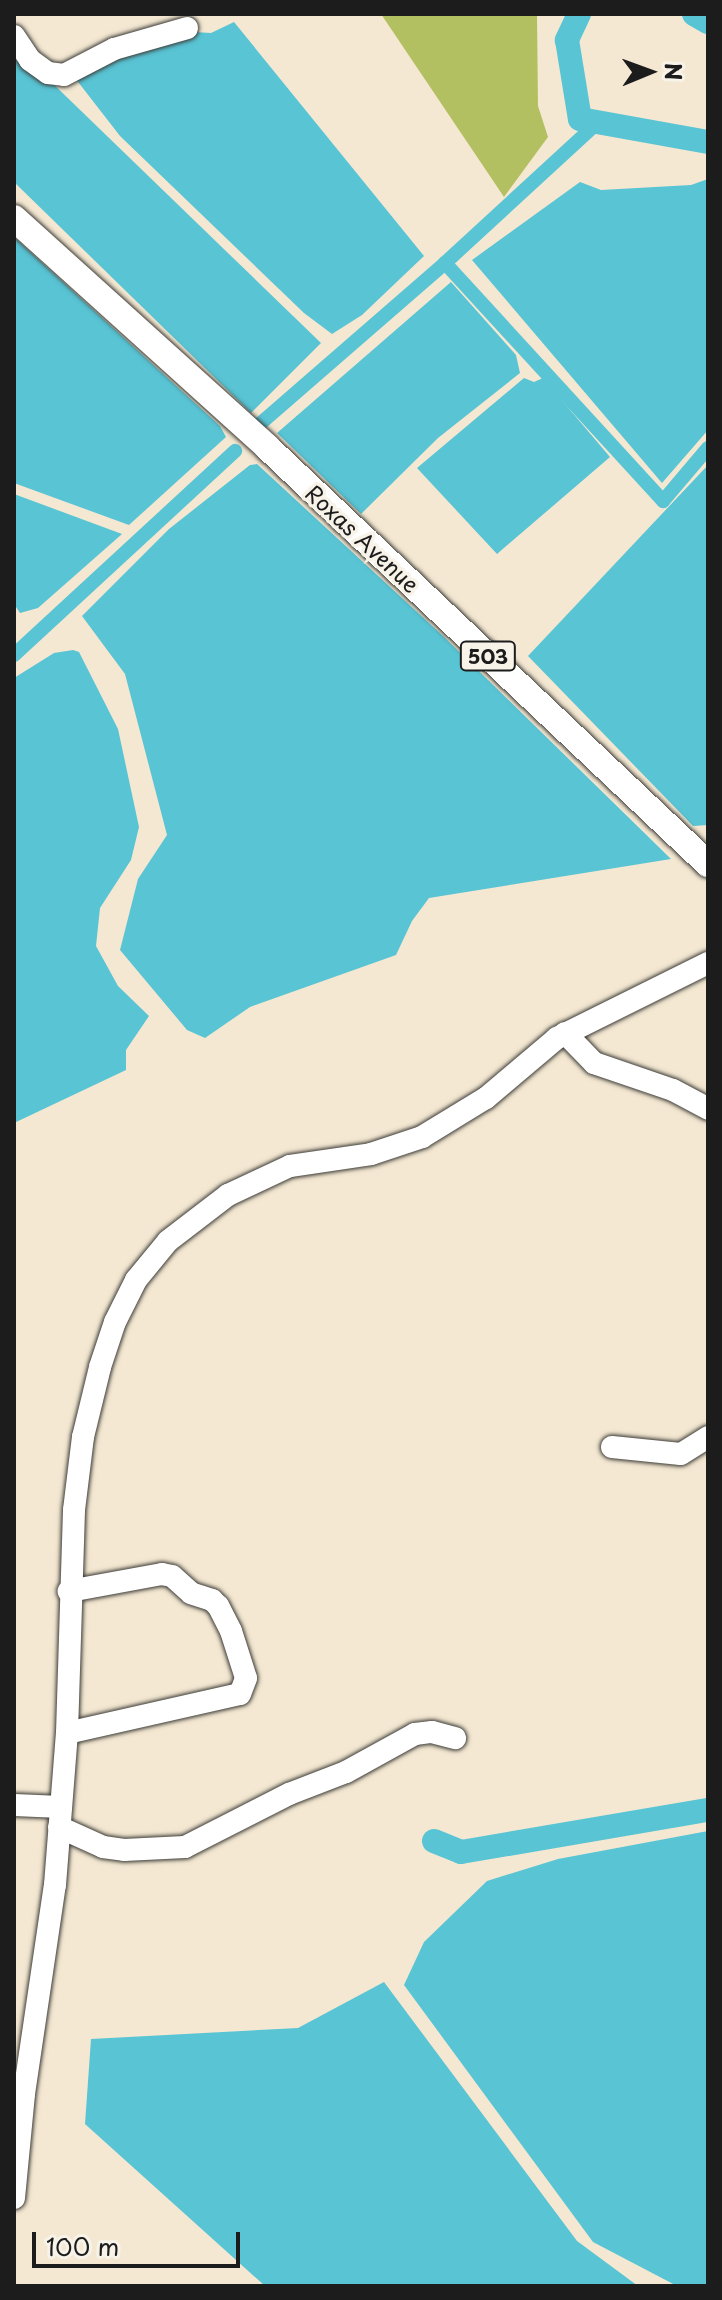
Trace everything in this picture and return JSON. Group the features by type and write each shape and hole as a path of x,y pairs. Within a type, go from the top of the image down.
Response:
{"main road":[{"name":"Roxas Avenue","path":"14,218 267,447 708,864"}],"street":[{"path":"14,36 30,60 48,73 64,75 114,49 187,28"},
{"path":"14,2198 24,2094 55,1885 67,1733 69,1591 74,1510 86,1423 115,1322 150,1258 228,1195 263,1176 290,1166 393,1148 444,1125 486,1098 565,1033 708,963"},
{"path":"565,1033 594,1063 673,1090 708,1109"},
{"path":"612,1447 681,1454 708,1437"},
{"path":"67,1733 240,1694 246,1678 231,1631 218,1606 212,1600 191,1593 172,1576 162,1574 69,1591"},
{"path":"14,1805 60,1817 103,1847 124,1850 185,1847 289,1794 346,1772 415,1734 432,1732 455,1738"}],"green space":[{"path":"381,14 537,14 538,106 548,137 504,197"}],"water":[{"path":"234,22 424,256 362,315 332,334 304,313 120,136 75,78 158,41 193,32 211,33"},
{"path":"14,46 321,343 251,413 14,182"},
{"path":"708,179 708,430 662,483 472,260 580,182 601,190 691,185"},
{"path":"14,237 220,426 226,437 129,525 14,483"},
{"path":"451,282 516,355 520,373 438,438 361,514 277,433"},
{"path":"524,378 534,382 543,378 610,457 497,554 417,468"},
{"path":"257,464 442,635 671,859 429,898 412,921 396,955 250,1007 205,1038 187,1030 120,950 138,879 167,835 125,674 82,616 169,529 250,465"},
{"path":"708,465 708,825 693,826 528,656"},
{"path":"14,494 122,534 38,608 20,613 14,604"},
{"path":"79,652 118,729 139,827 131,860 100,908 96,946 118,986 149,1016 126,1050 126,1070 14,1123 14,678 54,653"},
{"path":"708,1831 708,2286 677,2286 593,2242 404,1985 424,1942 487,1881 558,1859"},
{"path":"384,1982 577,2241 638,2286 265,2286 85,2124 91,2039 298,2028"}],"waterway":[{"path":"579,14 567,40 580,119 708,142"},
{"path":"694,14 708,22"},
{"path":"261,423 445,263 597,123"},
{"path":"445,263 663,501 708,448"},
{"path":"14,655 235,451"},
{"path":"434,1841 461,1852 708,1810"}]}
